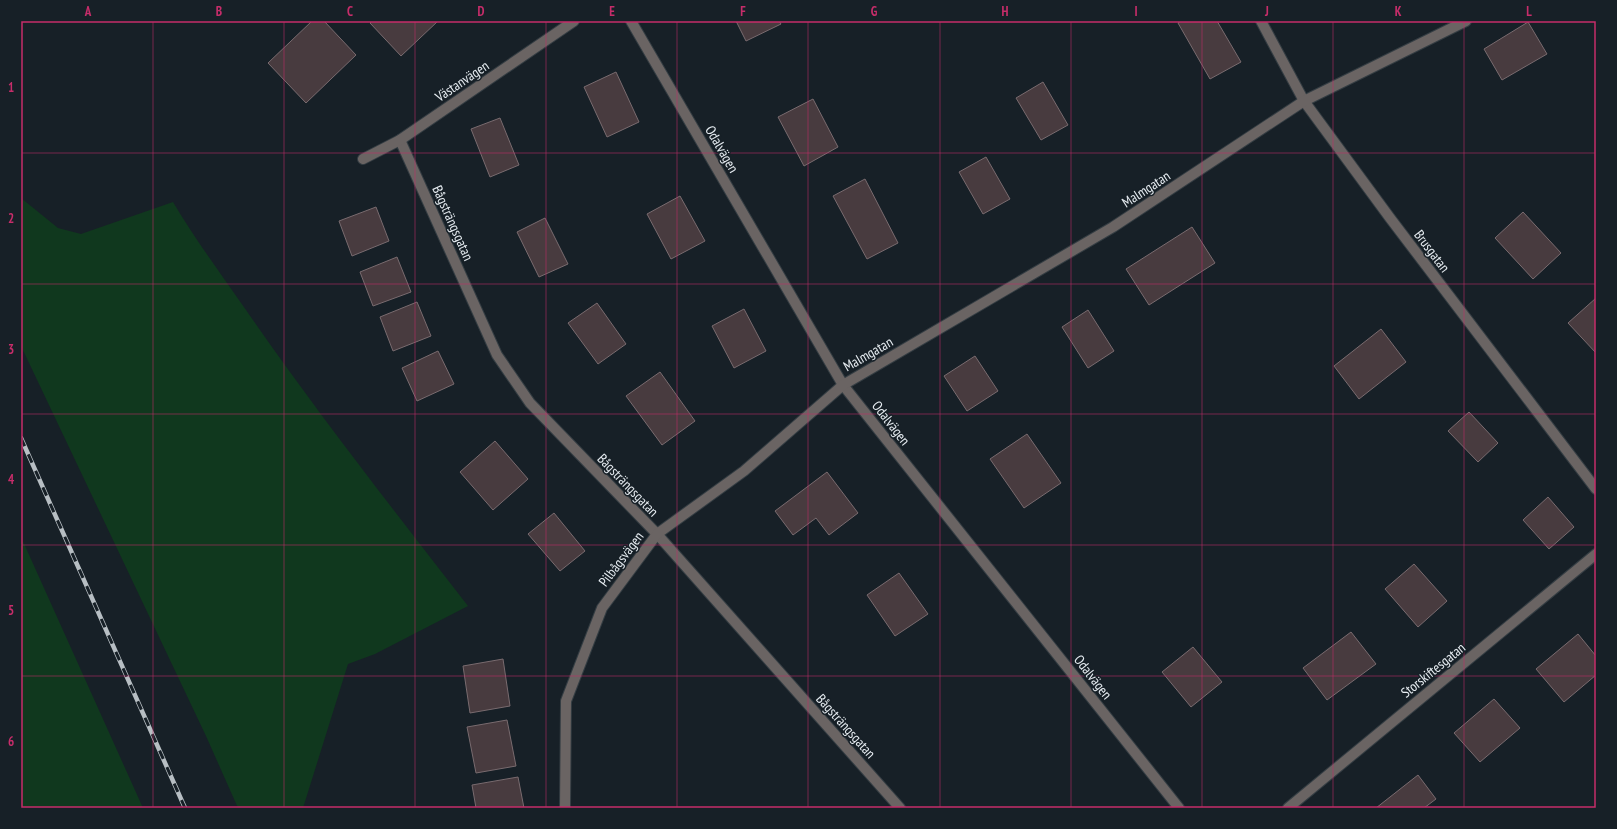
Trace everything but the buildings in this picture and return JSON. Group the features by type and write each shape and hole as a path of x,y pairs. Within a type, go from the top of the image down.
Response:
{"street":[{"name":"Västanvägen","path":"363,159 400,140 574,21"},
{"name":"Odalvägen","path":"631,21 843,385 1179,808"},
{"name":"Brusgatan","path":"1261,21 1304,101 1390,218 1596,489"},
{"name":"Malmgatan","path":"843,385 1113,227 1304,101 1466,21"},
{"name":"Bågsträngsgatan","path":"400,140 497,355 530,403 657,534 900,808"},
{"name":"Pilbågsvägen","path":"565,808 566,702 602,608 657,534 744,471 843,385"},
{"name":"Storskiftesgatan","path":"1288,808 1596,554"}],"green space":[{"path":"21,198 58,228 81,234 173,202 208,256 300,385 468,606 375,654 348,664 303,808 238,808 206,736 21,346"},
{"path":"21,537 143,808 21,808"}],"railway":[{"path":"21,438 185,808"}]}
